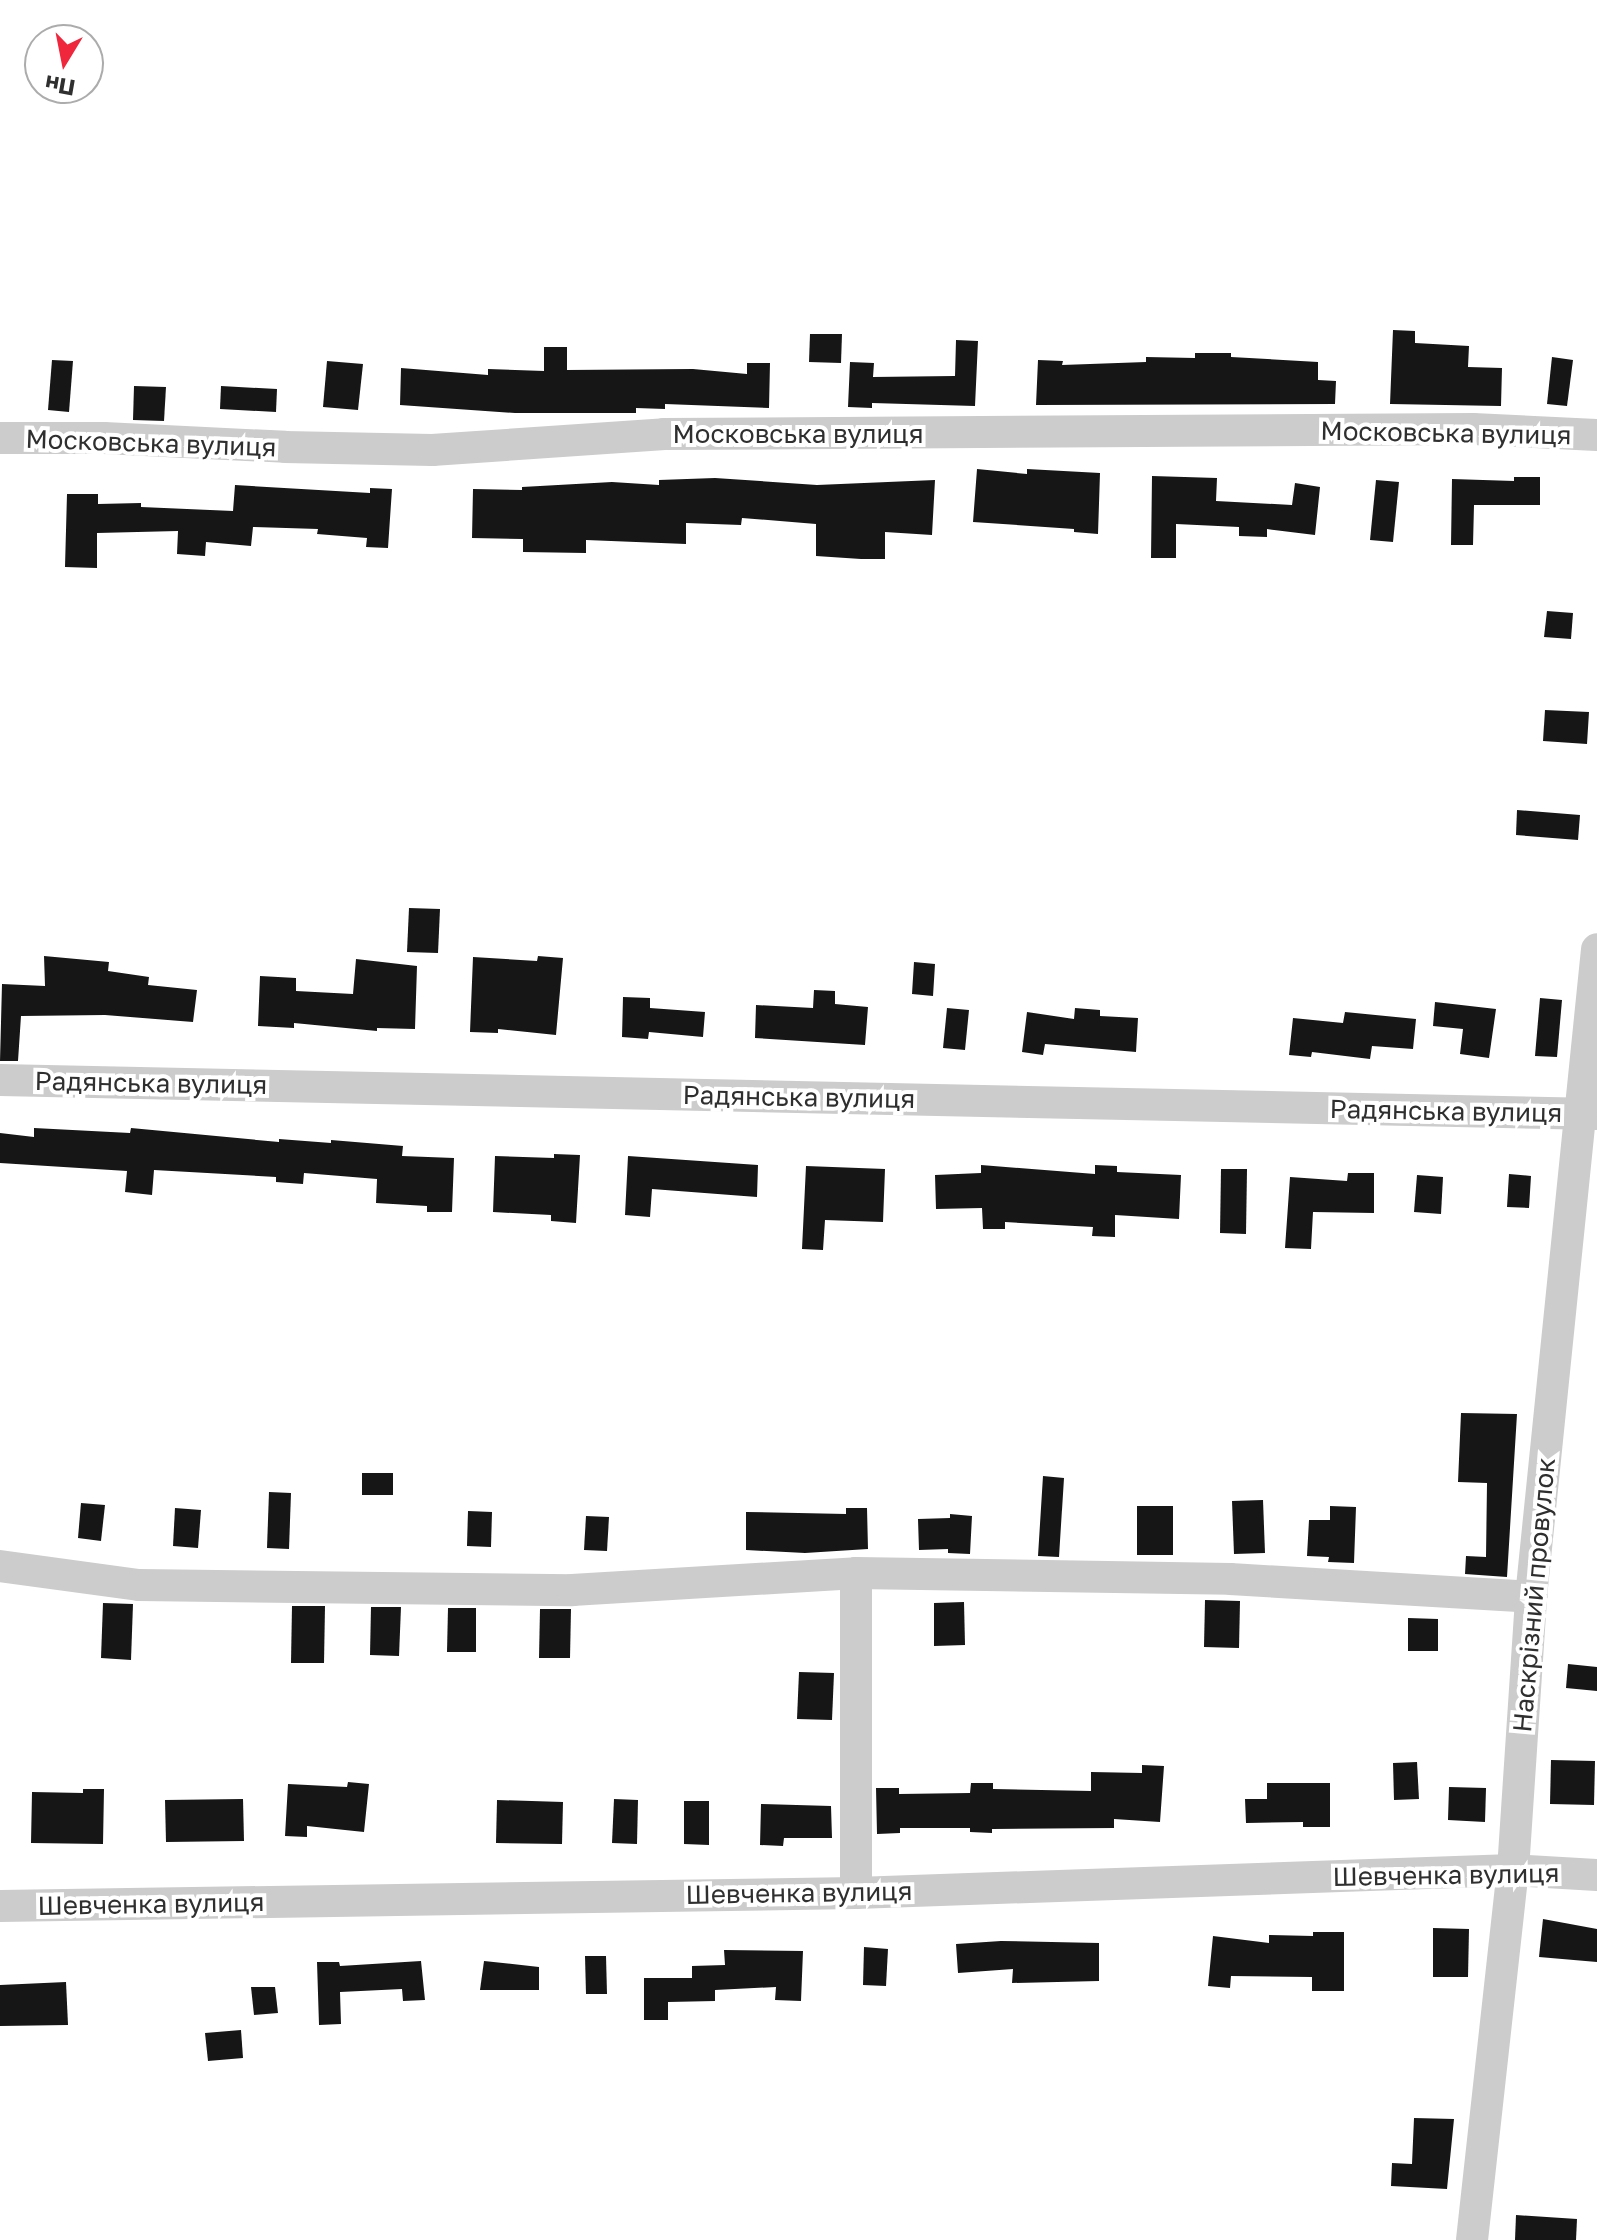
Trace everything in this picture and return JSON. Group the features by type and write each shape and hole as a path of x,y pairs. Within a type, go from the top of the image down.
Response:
{"street":[{"name":"Московська вулиця","path":"0,438 104,438 432,450 680,434 1473,429 1597,435"},
{"name":"Наскрізний провулок","path":"1472,2240 1513,1870 1531,1597 1589,1114 1597,949"},
{"name":"Радянська вулиця","path":"0,1080 1589,1114"},
{"path":"0,1566 139,1585 572,1590 856,1573 1230,1579 1531,1597"},
{"path":"856,1573 856,1893"},
{"name":"Шевченка вулиця","path":"0,1906 856,1893 1513,1870 1597,1875"}],"building":[{"path":"1393,330 1415,331 1415,343 1469,346 1468,367 1502,368 1501,406 1390,404"},
{"path":"810,334 842,334 841,363 809,362"},
{"path":"956,340 978,341 975,406 872,403 872,408 848,407 850,362 874,363 873,377 955,376"},
{"path":"544,347 567,347 567,370 693,369 747,374 747,363 770,363 769,408 665,404 665,409 636,408 636,413 515,413 400,405 401,368 488,375 488,369 544,371"},
{"path":"1195,353 1231,353 1231,357 1318,362 1318,380 1336,381 1335,404 1036,405 1038,360 1063,361 1062,365 1146,362 1146,357 1195,358"},
{"path":"1552,357 1573,360 1567,406 1547,404"},
{"path":"52,360 73,361 69,412 48,410"},
{"path":"327,361 363,364 358,410 323,407"},
{"path":"134,386 166,387 164,421 133,420"},
{"path":"221,386 277,389 276,412 220,409"},
{"path":"977,469 1027,474 1027,469 1100,473 1098,534 1074,532 1074,529 973,522"},
{"path":"1152,476 1217,478 1216,501 1292,505 1295,483 1320,487 1315,535 1267,529 1267,537 1239,536 1239,527 1176,524 1176,558 1151,558"},
{"path":"1514,477 1540,477 1540,505 1474,505 1473,545 1451,545 1452,479 1514,481"},
{"path":"715,478 817,485 935,480 932,535 885,532 885,559 816,556 816,524 742,518 741,525 686,523 686,544 586,540 586,553 523,552 523,539 472,538 473,489 522,490 522,487 612,482 659,485 659,480"},
{"path":"1376,480 1399,482 1393,542 1370,540"},
{"path":"235,485 370,493 370,488 392,489 388,548 366,547 367,538 317,534 318,529 253,527 251,546 206,542 205,556 177,554 178,531 97,533 97,568 65,567 67,494 98,494 98,504 141,503 141,507 233,511"},
{"path":"1547,611 1573,613 1571,639 1544,637"},
{"path":"1545,710 1589,712 1587,744 1543,741"},
{"path":"1517,810 1580,815 1578,840 1516,835"},
{"path":"409,908 440,909 438,953 407,952"},
{"path":"44,956 109,962 108,971 149,977 148,985 197,990 193,1022 105,1015 21,1016 18,1061 0,1061 2,984 45,986"},
{"path":"538,956 563,958 556,1035 498,1029 498,1033 470,1032 473,957 537,961"},
{"path":"356,959 417,966 415,1029 377,1028 377,1031 294,1023 294,1028 258,1026 260,976 296,978 296,991 353,994"},
{"path":"914,962 935,964 933,996 912,994"},
{"path":"814,990 835,991 835,1004 868,1007 865,1045 755,1038 756,1005 813,1008"},
{"path":"623,997 650,998 650,1008 705,1012 703,1037 649,1032 648,1039 622,1037"},
{"path":"1540,998 1562,1000 1557,1057 1535,1056"},
{"path":"1435,1002 1496,1009 1489,1058 1460,1054 1463,1029 1433,1026"},
{"path":"947,1008 969,1010 965,1050 943,1048"},
{"path":"1075,1008 1100,1010 1100,1016 1138,1018 1136,1052 1045,1044 1043,1055 1022,1052 1027,1012 1074,1019"},
{"path":"1345,1012 1416,1019 1413,1049 1372,1046 1370,1059 1312,1052 1311,1057 1289,1055 1293,1018 1343,1023"},
{"path":"34,1128 130,1133 131,1128 279,1142 279,1139 331,1143 331,1140 403,1146 402,1156 454,1158 452,1212 427,1212 427,1206 376,1203 377,1179 304,1173 303,1184 276,1182 276,1177 154,1170 152,1195 125,1192 127,1171 0,1163 0,1133 34,1137"},
{"path":"554,1154 580,1155 576,1223 551,1221 551,1215 493,1212 495,1156 554,1158"},
{"path":"628,1156 758,1165 757,1197 652,1189 650,1217 625,1215"},
{"path":"981,1165 1095,1174 1095,1165 1117,1166 1117,1172 1181,1175 1179,1219 1115,1215 1115,1237 1092,1236 1093,1227 1005,1222 1005,1229 983,1229 982,1208 936,1209 935,1175 981,1173"},
{"path":"806,1166 885,1169 883,1222 825,1220 823,1250 802,1249"},
{"path":"1221,1169 1247,1169 1246,1234 1220,1233"},
{"path":"1348,1173 1374,1173 1374,1213 1313,1212 1311,1249 1285,1248 1290,1177 1347,1181"},
{"path":"1509,1174 1531,1176 1529,1208 1507,1207"},
{"path":"1417,1175 1443,1177 1441,1214 1414,1212"},
{"path":"1461,1413 1517,1414 1507,1577 1465,1574 1466,1556 1486,1557 1487,1483 1458,1482"},
{"path":"362,1473 393,1473 393,1495 362,1495"},
{"path":"1043,1476 1064,1478 1059,1557 1038,1556"},
{"path":"269,1492 291,1493 289,1549 267,1548"},
{"path":"1263,1500 1265,1553 1234,1554 1232,1501"},
{"path":"81,1503 105,1505 101,1541 78,1538"},
{"path":"1137,1506 1173,1506 1173,1555 1137,1555"},
{"path":"1330,1506 1356,1507 1354,1563 1328,1562 1329,1557 1307,1556 1309,1520 1330,1520"},
{"path":"175,1508 201,1510 198,1548 173,1546"},
{"path":"846,1508 867,1508 868,1549 805,1553 746,1550 746,1512 846,1514"},
{"path":"468,1511 492,1512 491,1547 467,1546"},
{"path":"950,1514 972,1516 970,1554 948,1553 948,1549 919,1550 918,1519 950,1518"},
{"path":"586,1516 609,1517 607,1551 584,1550"},
{"path":"1205,1600 1240,1601 1239,1648 1204,1647"},
{"path":"964,1602 965,1645 934,1646 934,1603"},
{"path":"103,1603 133,1604 131,1660 101,1658"},
{"path":"292,1606 325,1606 324,1663 291,1663"},
{"path":"371,1607 401,1607 399,1656 370,1655"},
{"path":"448,1608 476,1608 476,1652 447,1652"},
{"path":"540,1609 571,1609 570,1658 539,1658"},
{"path":"1408,1618 1438,1619 1438,1651 1408,1651"},
{"path":"1568,1664 1597,1667 1597,1691 1566,1688"},
{"path":"799,1672 834,1673 832,1720 797,1719"},
{"path":"1551,1760 1595,1761 1594,1805 1550,1804"},
{"path":"1417,1762 1419,1799 1394,1800 1393,1763"},
{"path":"1142,1765 1164,1766 1160,1822 1114,1819 1114,1828 992,1829 992,1833 970,1832 970,1828 900,1828 900,1833 877,1834 876,1788 899,1788 899,1794 970,1793 971,1783 993,1783 993,1789 1091,1791 1091,1772 1142,1773"},
{"path":"348,1782 369,1784 364,1832 307,1826 307,1837 285,1836 288,1784 347,1787"},
{"path":"1267,1783 1330,1783 1330,1827 1303,1827 1303,1822 1246,1823 1245,1799 1267,1799"},
{"path":"1449,1787 1486,1788 1485,1822 1448,1820"},
{"path":"83,1789 104,1789 103,1844 31,1843 32,1792 83,1793"},
{"path":"243,1799 244,1841 166,1842 165,1800"},
{"path":"614,1799 638,1800 637,1844 612,1843"},
{"path":"497,1800 563,1802 562,1844 496,1843"},
{"path":"684,1801 709,1801 709,1845 684,1844"},
{"path":"761,1804 831,1806 832,1838 784,1838 783,1846 760,1845"},
{"path":"1543,1919 1597,1929 1597,1962 1539,1957"},
{"path":"1433,1928 1469,1929 1468,1977 1433,1977"},
{"path":"1313,1932 1344,1932 1344,1991 1312,1991 1312,1977 1231,1976 1230,1988 1208,1986 1213,1936 1269,1943 1269,1935 1313,1936"},
{"path":"1001,1941 1099,1943 1099,1981 1012,1983 1013,1969 958,1973 956,1944"},
{"path":"864,1947 888,1949 886,1986 863,1985"},
{"path":"724,1950 803,1951 801,2001 775,2000 776,1987 715,1990 715,2001 668,2002 668,2020 644,2020 644,1978 692,1978 692,1966 725,1965"},
{"path":"585,1956 606,1956 607,1994 586,1994"},
{"path":"421,1961 425,2000 403,2001 402,1989 340,1992 341,2024 319,2025 317,1962 339,1962 340,1966"},
{"path":"484,1961 539,1967 539,1990 480,1990"},
{"path":"66,1982 68,2025 0,2026 0,1985"},
{"path":"251,1987 275,1987 278,2013 254,2015"},
{"path":"241,2030 243,2058 208,2061 205,2033"},
{"path":"1414,2118 1454,2119 1447,2189 1391,2186 1392,2163 1412,2164"},
{"path":"1516,2215 1577,2219 1576,2240 1515,2240"}]}
